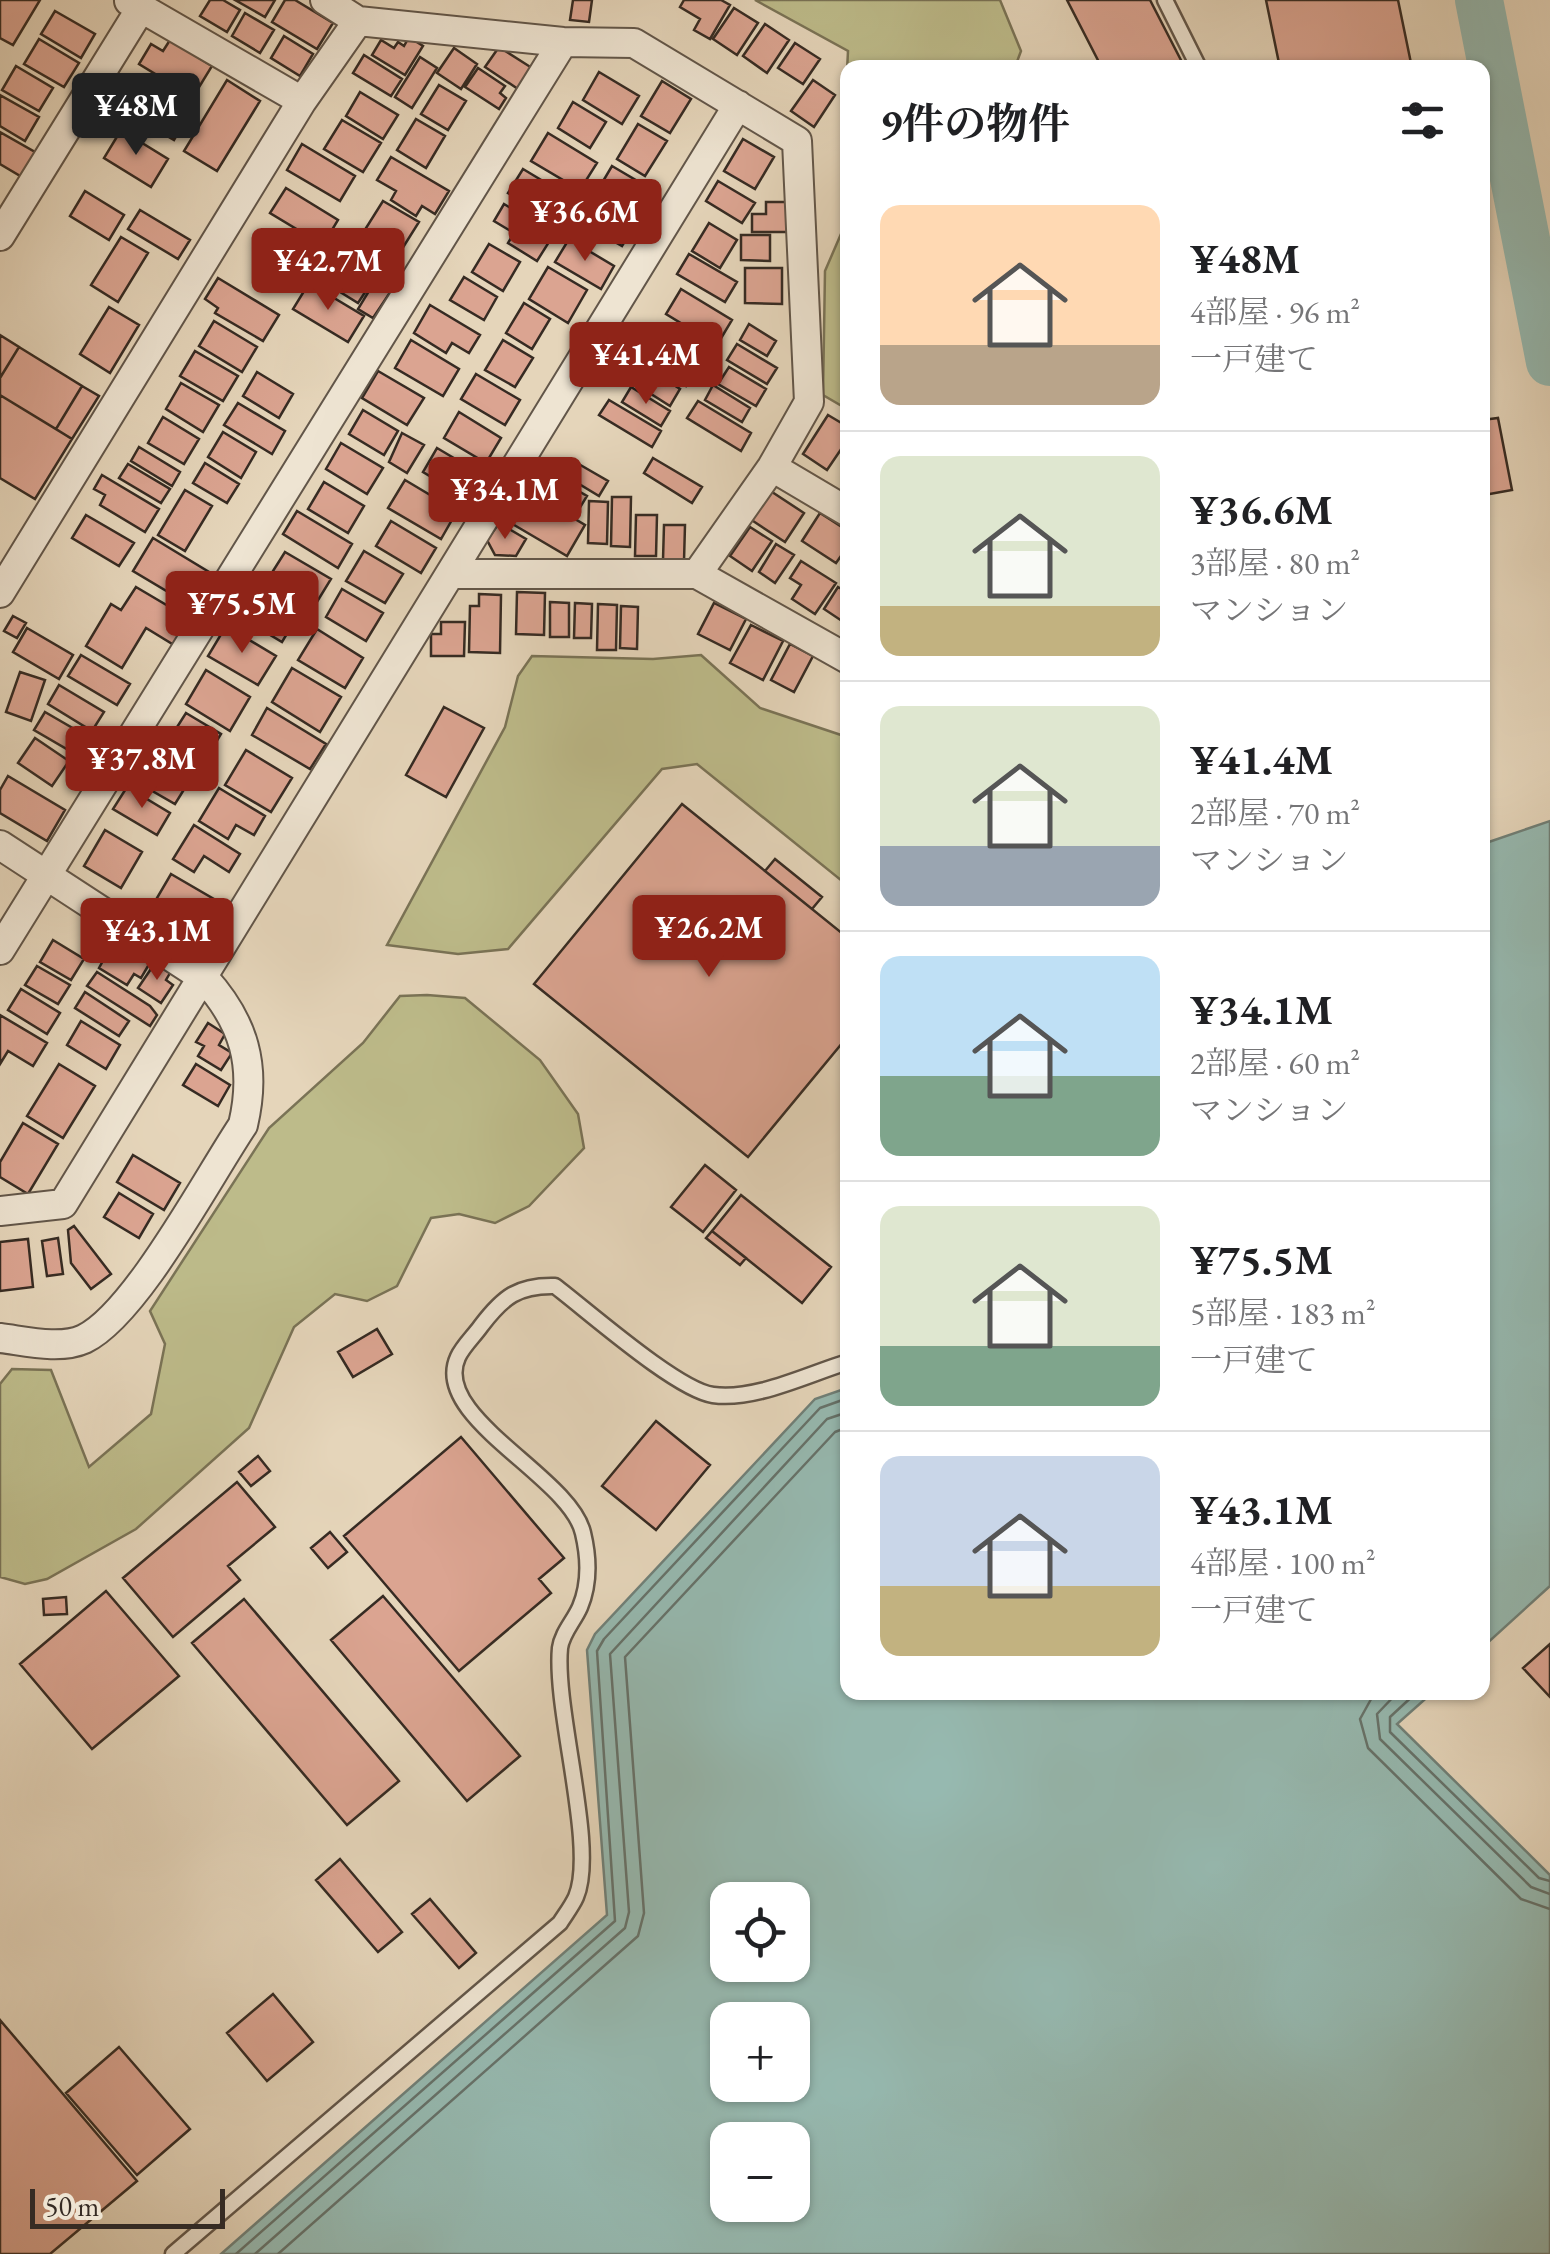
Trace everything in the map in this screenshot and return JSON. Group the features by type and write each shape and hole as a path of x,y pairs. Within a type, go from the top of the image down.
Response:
{"street":[{"path":"325,0 358,22 563,42 634,43 797,141 809,402 772,467 698,574"},
{"path":"0,236 135,4 302,101"},
{"path":"0,593 302,101 358,22"},
{"path":"0,950 563,42"},
{"path":"0,1212 63,1204 454,574 738,104"},
{"path":"772,467 840,507"},
{"path":"454,574 698,574 840,654"},
{"path":"0,844 204,978 229,1005 244,1036 250,1092 242,1125 120,1313 82,1340 44,1344 0,1338"}],"lane":[{"path":"1165,0 1196,60"},
{"path":"172,2254 560,1923 577,1895 580,1855 559,1673 560,1642 580,1606 589,1574 583,1530 572,1507 468,1410 454,1384 457,1358 502,1298 529,1285 555,1286 686,1384 712,1396 744,1394 840,1364"}],"shaded area":[{"path":"755,0 1000,0 1021,51 1018,60 848,60 848,51"},
{"path":"840,236 840,405 823,395 825,271"},
{"path":"701,655 760,708 840,735 840,879 697,764 662,769 508,949 458,954 387,945 505,727 518,676 532,656 653,659"},
{"path":"400,996 465,998 540,1060 578,1114 584,1148 529,1206 495,1223 459,1214 431,1218 397,1286 367,1301 335,1294 294,1327 249,1428 136,1529 47,1579 25,1584 0,1577 0,1384 12,1369 51,1370 89,1467 151,1414 165,1344 150,1311 269,1128 363,1043"}],"water":[{"path":"1550,821 1550,1586 1490,1641 1490,842"},
{"path":"840,1390 840,1700 1424,1700 1397,1724 1550,1875 1550,2254 221,2254 607,1915 587,1650 595,1634 815,1399"}],"building":[{"path":"0,0 40,0 13,45 0,38"},
{"path":"210,0 223,0 240,10 227,32 200,16"},
{"path":"235,0 275,0 265,17"},
{"path":"285,0 295,0 333,23 317,49 272,22"},
{"path":"573,0 592,0 589,22 570,20"},
{"path":"684,0 721,0 730,5 710,39 694,30 700,19 680,7"},
{"path":"1067,0 1150,0 1181,60 1098,60"},
{"path":"1266,0 1398,0 1410,60 1278,60"},
{"path":"734,8 758,23 737,55 713,39"},
{"path":"55,11 95,34 81,58 41,34"},
{"path":"245,13 274,30 260,53 232,36"},
{"path":"765,24 789,40 767,73 743,56"},
{"path":"284,36 313,54 300,76 271,58"},
{"path":"409,37 423,46 405,75 372,55 381,40 394,48 398,42 404,46"},
{"path":"39,39 79,63 64,87 24,64"},
{"path":"170,40 212,66 193,97 139,64 151,44 163,51"},
{"path":"795,43 820,59 803,84 778,68"},
{"path":"499,47 532,68 518,89 485,67"},
{"path":"454,48 477,64 461,89 437,73"},
{"path":"364,55 402,79 391,96 353,73"},
{"path":"420,57 437,68 412,108 395,97"},
{"path":"16,66 53,88 39,111 2,90"},
{"path":"478,68 505,86 500,93 506,98 499,109 465,87"},
{"path":"599,72 639,96 622,124 583,100"},
{"path":"227,80 260,101 217,171 184,151"},
{"path":"813,80 835,95 814,127 791,111"},
{"path":"662,81 691,99 670,133 641,116"},
{"path":"439,85 466,101 448,130 421,114"},
{"path":"150,88 190,112 174,140 133,116"},
{"path":"360,92 398,115 383,139 346,116"},
{"path":"0,95 39,117 25,141 0,126"},
{"path":"573,102 606,122 590,148 558,128"},
{"path":"416,119 445,136 426,168 397,150"},
{"path":"342,120 381,143 363,172 324,149"},
{"path":"638,124 667,141 645,176 617,159"},
{"path":"121,130 168,159 151,187 104,158"},
{"path":"0,132 42,156 27,180 0,164"},
{"path":"548,133 597,163 580,190 531,161"},
{"path":"743,139 774,157 755,189 724,171"},
{"path":"302,144 355,176 340,201 287,170"},
{"path":"391,157 449,191 435,214 422,206 416,216 391,200 396,191 377,180"},
{"path":"612,166 639,182 623,208 596,193"},
{"path":"523,169 571,198 557,222 508,193"},
{"path":"718,181 755,203 742,223 706,201"},
{"path":"286,188 338,220 323,245 270,213"},
{"path":"85,191 124,215 109,240 70,216"},
{"path":"594,197 636,223 622,246 579,221"},
{"path":"383,201 419,222 402,249 366,228"},
{"path":"766,202 787,202 787,232 752,232 752,214 766,214"},
{"path":"504,204 554,234 537,261 508,243 514,233 494,221"},
{"path":"140,210 190,240 178,259 128,229"},
{"path":"709,223 737,240 720,268 692,251"},
{"path":"741,235 770,235 770,261 741,260"},
{"path":"121,237 148,253 118,302 91,285"},
{"path":"569,239 614,266 601,289 555,262"},
{"path":"489,244 520,262 503,291 472,272"},
{"path":"270,248 304,268 292,287 259,267"},
{"path":"331,253 373,280 358,303 316,277"},
{"path":"689,254 737,282 725,302 677,274"},
{"path":"548,267 587,290 568,323 529,299"},
{"path":"745,268 782,268 782,304 745,303"},
{"path":"464,277 497,297 484,320 450,300"},
{"path":"218,278 279,315 263,341 215,313 218,308 205,299"},
{"path":"375,281 391,291 373,318 358,309"},
{"path":"309,283 364,316 348,342 293,309"},
{"path":"681,289 732,320 717,345 666,314"},
{"path":"524,303 550,319 532,349 506,333"},
{"path":"430,305 480,335 469,353 452,343 446,353 414,333"},
{"path":"109,307 139,325 110,373 80,354"},
{"path":"214,321 257,347 242,372 199,346"},
{"path":"663,324 700,346 692,360 654,338"},
{"path":"749,324 776,341 767,356 740,340"},
{"path":"0,335 19,347 0,378"},
{"path":"411,340 459,369 443,396 395,368"},
{"path":"503,340 533,358 515,387 485,370"},
{"path":"653,344 696,370 686,386 643,361"},
{"path":"737,344 777,368 767,384 727,360"},
{"path":"19,347 82,386 56,429 0,395 0,378"},
{"path":"195,351 238,376 223,401 180,376"},
{"path":"637,361 680,389 670,406 626,378"},
{"path":"729,367 766,389 756,406 718,384"},
{"path":"378,371 424,398 407,425 362,398"},
{"path":"257,372 293,394 279,418 243,396"},
{"path":"476,374 520,400 505,425 461,399"},
{"path":"181,383 219,405 203,432 166,409"},
{"path":"713,385 750,408 742,422 705,400"},
{"path":"82,386 99,396 72,439 56,429"},
{"path":"631,387 670,411 661,426 622,402"},
{"path":"0,395 72,439 35,499 0,478"},
{"path":"609,400 661,431 652,447 599,415"},
{"path":"698,401 751,433 741,451 687,418"},
{"path":"238,403 285,431 272,454 224,425"},
{"path":"363,410 398,431 384,455 349,434"},
{"path":"459,412 501,438 486,463 444,438"},
{"path":"828,415 840,422 840,451 827,470 803,454"},
{"path":"163,417 199,439 184,464 148,443"},
{"path":"1498,418 1512,490 1490,494 1490,419"},
{"path":"223,432 256,452 241,478 208,457"},
{"path":"402,433 424,445 407,473 389,462"},
{"path":"341,443 383,468 367,494 326,469"},
{"path":"139,447 180,472 172,486 131,461"},
{"path":"437,448 489,479 475,503 423,472"},
{"path":"653,458 702,487 692,503 644,473"},
{"path":"570,459 608,481 599,496 561,473"},
{"path":"205,463 239,484 227,503 193,483"},
{"path":"128,464 170,489 161,503 119,478"},
{"path":"102,475 159,509 145,532 100,505 105,495 94,489"},
{"path":"554,477 587,496 576,514 543,494"},
{"path":"405,480 457,511 441,539 388,508"},
{"path":"324,482 364,506 348,533 308,509"},
{"path":"523,488 585,525 567,556 504,519"},
{"path":"185,490 212,506 185,551 158,535"},
{"path":"769,490 804,513 785,542 750,519"},
{"path":"612,497 631,497 630,547 611,546"},
{"path":"589,501 608,502 607,544 588,543"},
{"path":"297,511 352,544 338,568 283,534"},
{"path":"820,513 840,526 840,557 836,563 802,541"},
{"path":"86,515 134,543 119,566 72,538"},
{"path":"636,515 657,515 656,556 635,556"},
{"path":"391,521 436,548 421,573 376,546"},
{"path":"499,523 526,539 516,556 495,555 487,540"},
{"path":"664,525 685,525 684,561 663,560"},
{"path":"750,527 772,541 752,571 730,556"},
{"path":"153,538 209,572 190,605 133,571"},
{"path":"776,544 794,555 775,583 759,572"},
{"path":"364,551 403,574 385,603 346,581"},
{"path":"285,552 331,579 312,610 266,582"},
{"path":"801,561 836,583 815,614 792,599 801,585 790,578"},
{"path":"136,587 190,619 174,645 146,628 122,668 86,646 111,604 121,610"},
{"path":"838,587 840,588 840,620 824,609"},
{"path":"342,589 383,613 366,641 326,617"},
{"path":"252,591 297,617 282,642 237,615"},
{"path":"517,592 545,593 544,635 516,634"},
{"path":"479,594 501,595 500,653 469,652 470,606 479,606"},
{"path":"550,602 569,603 569,637 550,637"},
{"path":"575,603 592,604 591,638 574,638"},
{"path":"714,603 746,619 730,650 698,634"},
{"path":"598,604 617,605 616,650 597,650"},
{"path":"621,606 638,607 637,649 620,648"},
{"path":"13,616 26,623 17,638 4,631"},
{"path":"441,622 465,622 464,656 431,656 431,634 441,634"},
{"path":"751,625 783,641 763,680 730,663"},
{"path":"226,626 276,656 258,685 208,656"},
{"path":"27,628 73,655 59,679 13,652"},
{"path":"317,629 363,658 345,688 298,660"},
{"path":"790,644 813,656 794,692 771,680"},
{"path":"81,655 130,684 117,705 68,676"},
{"path":"292,668 341,697 320,732 272,702"},
{"path":"206,670 250,697 230,731 186,704"},
{"path":"20,672 45,680 31,721 6,712"},
{"path":"59,685 104,712 92,731 48,704"},
{"path":"444,707 484,728 446,797 406,775"},
{"path":"267,708 326,744 310,769 252,735"},
{"path":"45,712 88,737 77,755 34,730"},
{"path":"186,713 221,734 201,767 165,746"},
{"path":"35,738 69,761 52,786 18,763"},
{"path":"246,750 292,778 271,812 225,785"},
{"path":"160,755 193,775 175,804 142,785"},
{"path":"8,776 65,810 47,841 0,813 0,790"},
{"path":"127,787 170,813 157,835 113,809"},
{"path":"219,788 265,816 254,835 236,825 228,839 199,821"},
{"path":"682,804 840,932 840,1046 748,1157 534,984"},
{"path":"194,825 240,854 229,872 204,856 194,872 173,859"},
{"path":"105,830 142,852 121,888 84,866"},
{"path":"775,859 822,897 812,909 765,871"},
{"path":"171,874 219,902 201,932 154,903"},
{"path":"53,940 84,959 71,980 40,962"},
{"path":"126,946 151,961 141,978 134,974 127,985 99,968 110,948 121,955"},
{"path":"155,963 170,973 166,980 173,985 161,1003 138,988"},
{"path":"37,966 70,985 58,1004 25,985"},
{"path":"97,972 150,1006 157,1015 150,1026 87,986"},
{"path":"21,989 60,1013 47,1034 8,1010"},
{"path":"85,992 129,1021 119,1036 75,1008"},
{"path":"0,1015 47,1043 33,1066 8,1051 0,1064"},
{"path":"81,1021 120,1045 106,1069 67,1045"},
{"path":"208,1023 225,1034 219,1045 232,1053 221,1070 198,1056 204,1046 196,1042"},
{"path":"59,1064 95,1086 63,1138 27,1116"},
{"path":"196,1064 230,1085 218,1106 183,1085"},
{"path":"23,1123 58,1144 28,1194 0,1177 0,1162"},
{"path":"133,1155 180,1183 164,1210 117,1182"},
{"path":"705,1165 736,1190 703,1232 671,1207"},
{"path":"119,1193 153,1214 139,1238 104,1217"},
{"path":"741,1195 831,1267 802,1303 712,1231"},
{"path":"74,1226 111,1274 91,1289 71,1263 68,1230"},
{"path":"712,1231 746,1258 740,1265 706,1238"},
{"path":"58,1238 63,1274 47,1276 42,1241"},
{"path":"28,1239 33,1287 0,1291 0,1242"},
{"path":"377,1329 392,1354 353,1377 338,1352"},
{"path":"656,1421 710,1465 656,1530 602,1486"},
{"path":"461,1437 564,1558 539,1579 551,1593 459,1671 344,1536"},
{"path":"258,1456 270,1471 251,1486 239,1472"},
{"path":"237,1482 275,1527 228,1566 240,1580 173,1637 123,1578"},
{"path":"330,1532 347,1552 328,1568 311,1548"},
{"path":"106,1591 179,1676 92,1749 20,1664"},
{"path":"383,1596 520,1756 467,1801 331,1640"},
{"path":"66,1597 67,1614 44,1615 43,1599"},
{"path":"244,1599 399,1781 347,1825 192,1643"},
{"path":"1550,1644 1550,1697 1523,1668"},
{"path":"340,1859 402,1932 378,1952 316,1880"},
{"path":"430,1899 476,1953 459,1968 412,1914"},
{"path":"273,1994 313,2042 267,2081 227,2033"},
{"path":"0,2020 137,2181 50,2254 0,2254"},
{"path":"119,2047 190,2129 137,2175 66,2093"}],"waterway":[{"path":"1479,0 1550,362"}]}
